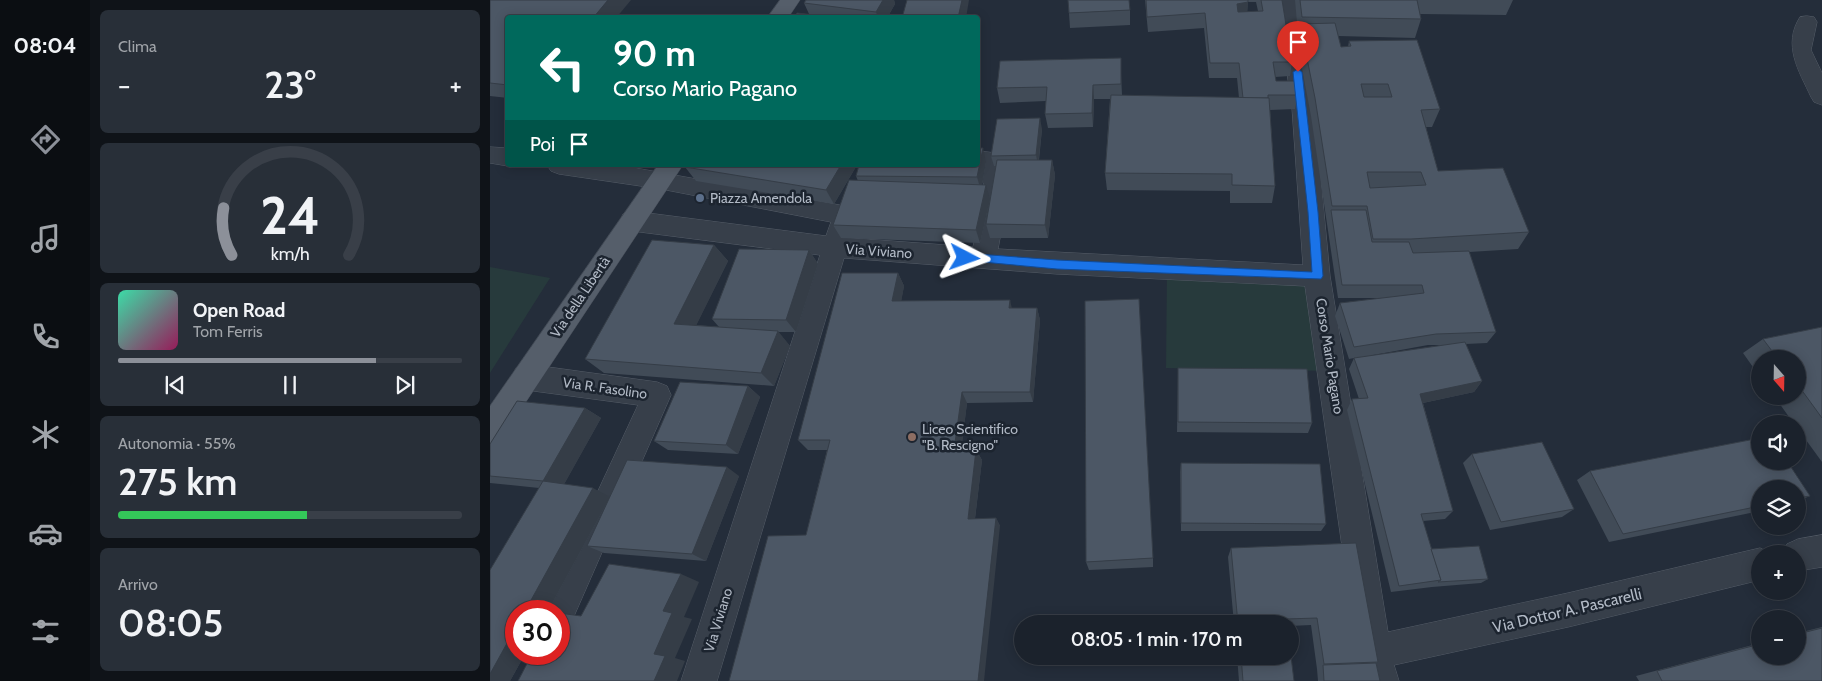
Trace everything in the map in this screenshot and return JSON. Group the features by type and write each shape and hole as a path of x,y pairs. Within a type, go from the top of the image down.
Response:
{"main road":[{"path":"779,15 790,0"},
{"name":"Via della Libertà","path":"490,431 666,173"}],"street":[{"name":"Corso Mario Pagano","path":"1287,0 1303,108 1317,276 1377,666"},
{"path":"1803,0 1807,22 1822,52"},
{"path":"1807,22 1801,50 1822,98"},
{"path":"490,155 505,157"},
{"path":"980,159 988,159 997,190 983,259"},
{"path":"586,167 666,173 848,207 835,248 632,221"},
{"name":"Via Viviano","path":"699,681 835,248 1057,264 1317,276"},
{"name":"Via R. Fasolino","path":"526,378 657,395 564,600"},
{"path":"1806,554 1822,550"},
{"name":"Via Dottor A. Pascarelli","path":"1377,666 1568,610 1751,566"}],"shaded area":[{"path":"490,267 550,278 490,373"},
{"path":"1167,270 1317,276 1332,371 1166,368"}],"building":[{"path":"490,0 608,0 596,15 505,15 505,85 490,83"},
{"path":"806,0 883,0 876,12 804,3"},
{"path":"907,0 962,0 959,15 903,15"},
{"path":"1068,0 1129,0 1130,10 1069,13"},
{"path":"1146,0 1248,0 1248,2 1237,4 1238,12 1263,11 1261,0 1282,0 1292,62 1273,62 1276,81 1295,81 1298,95 1268,95 1268,98 1243,98 1239,63 1210,63 1205,13 1147,17"},
{"path":"1300,0 1417,0 1421,19 1302,17"},
{"path":"797,13 815,15 796,15"},
{"path":"1335,23 1341,47 1351,46 1349,41 1417,40 1440,109 1421,110 1438,171 1503,168 1529,232 1411,239 1373,239 1367,206 1332,206 1315,98 1300,24","holes":["1361,84 1388,84 1392,97 1364,97","1367,172 1421,172 1426,185 1370,188"]},
{"path":"1121,58 1121,84 1093,85 1092,113 1045,114 1047,87 997,88 1000,61"},
{"path":"1111,95 1269,98 1275,186 1232,185 1232,174 1105,173"},
{"path":"1040,118 1036,155 991,156 997,119"},
{"path":"980,148 983,148 980,162"},
{"path":"997,160 1052,160 1045,225 986,224"},
{"path":"685,167 840,167 826,190"},
{"path":"858,167 979,167 977,177 856,176"},
{"path":"849,180 986,185 976,230 833,225"},
{"path":"1331,210 1366,210 1372,242 1409,242 1413,253 1469,251 1496,332 1436,334 1354,347 1340,303 1424,293 1422,285 1342,285"},
{"path":"652,240 714,245 674,324 778,331 761,373 585,359"},
{"path":"739,249 809,250 786,320 712,319"},
{"name":"Liceo Scientifico \"B. Rescigno\"","path":"842,273 898,273 892,301 1010,300 1009,308 1037,308 1030,392 962,392 954,450 976,450 968,519 996,518 978,681 729,681 768,536 806,535 830,440 798,440"},
{"path":"1139,299 1153,558 1086,562 1085,301"},
{"path":"1822,327 1822,418 1806,396 1806,350 1771,350 1763,339"},
{"path":"1465,342 1482,381 1420,394 1453,511 1421,514 1441,580 1399,586 1352,399 1368,398 1354,358"},
{"path":"1178,368 1307,369 1312,423 1178,422"},
{"path":"680,382 748,386 726,445 654,441"},
{"path":"517,401 585,408 543,481 490,476 490,444"},
{"path":"1751,440 1751,470 1793,470 1799,480 1751,480 1751,508 1623,534 1590,471"},
{"path":"1542,442 1574,509 1501,522 1472,454"},
{"path":"627,460 727,467 692,554 587,546"},
{"path":"1181,463 1320,464 1326,524 1181,523"},
{"path":"543,481 593,488 531,600 505,600 505,647 490,674 490,570"},
{"path":"1356,543 1378,662 1324,664 1317,618 1299,619 1299,615 1237,615 1231,548"},
{"path":"1479,546 1488,579 1438,582 1441,580 1431,549"},
{"path":"609,564 681,574 663,611 672,613 654,654 665,656 654,681 518,681 526,665 570,665 570,614 581,616"},
{"path":"1822,628 1822,681 1662,681 1657,671 1751,646 1751,665 1806,665 1806,632"},
{"path":"1376,663 1380,681 1324,681 1323,665"},
{"path":"1242,665 1292,665 1294,681 1243,681"}],"place":[{"name":"Piazza Amendola","path":"700,198"},
{"name":"Liceo Scientifico \"B. Rescigno\"","path":"912,437"}],"route":[{"path":"965,258 1317,276 1313,212 1298,72"}]}
